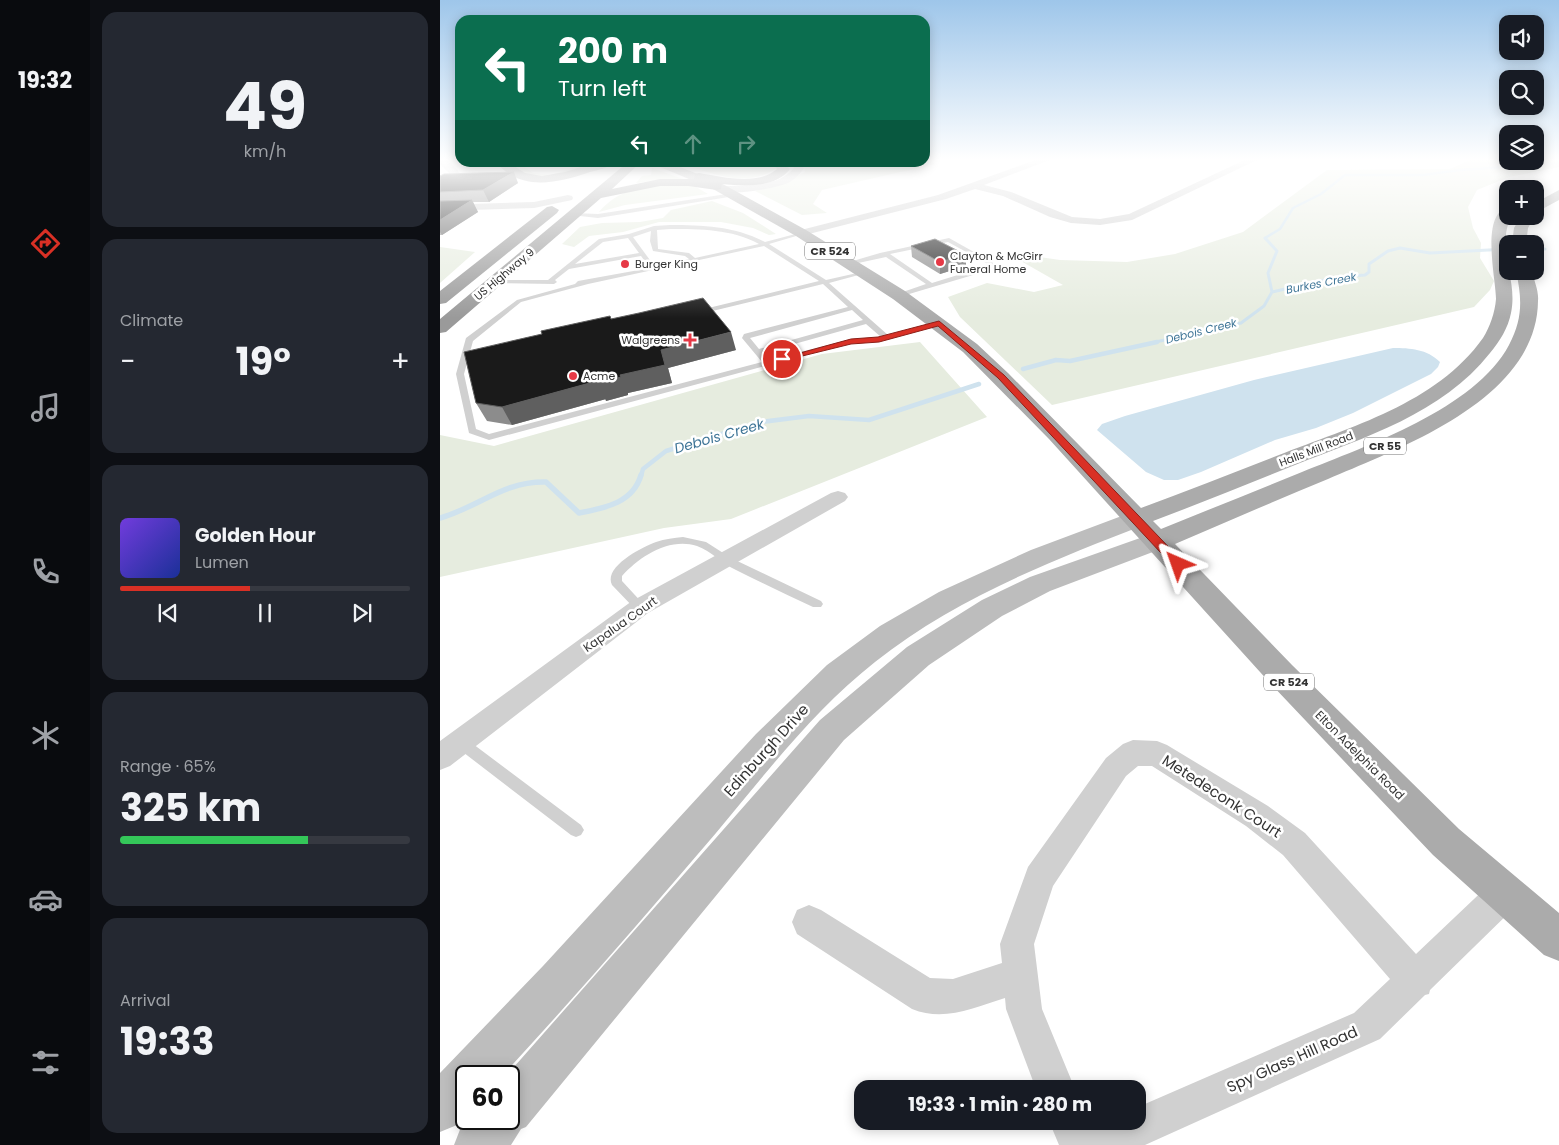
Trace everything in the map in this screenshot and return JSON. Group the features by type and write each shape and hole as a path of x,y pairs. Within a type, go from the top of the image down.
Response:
{"highway":[{"name":"US Highway 9","path":"440,299 551,211"},
{"name":"US Highway 9","path":"440,328 578,211"}],"main road":[{"name":"Elton Adelphia Road","path":"762,211 899,295 939,324 1001,377 1057,434 1281,674 1446,842 1505,893"},
{"name":"Halls Mill Road","path":"1146,530 1401,413 1438,390 1476,359 1490,341 1499,324 1504,299 1497,248 1500,225"},
{"name":"Halls Mill Road","path":"1146,530 1407,437 1442,418 1472,398 1510,359 1524,331 1530,303 1526,280"},
{"name":"Edinburgh Drive","path":"480,1065 544,998 799,711 848,668 890,635 974,586 1016,565 1146,530"},
{"path":"520,1097 832,730 918,656 992,608 1146,530"},
{"name":"CR 524","path":"1505,893 1559,940"},
{"path":"440,1108 455,1092"},
{"path":"479,1145 492,1130"}],"street":[{"path":"533,211 545,216"},
{"path":"800,233 885,211"},
{"path":"1048,211 1063,218 1083,221 1107,221 1132,217 1144,211"},
{"name":"Kapalua Court","path":"440,757 640,607 838,496"},
{"name":"Metedeconk Court","path":"1052,1080 1024,1009 1017,944 1039,878 1116,767 1133,754 1157,754 1258,816 1294,844 1416,980"},
{"name":"Spy Glass Hill Road","path":"1098,1145 1367,1026 1505,893"},
{"path":"809,922 925,996 953,997 1021,976"},
{"path":"1073,1130 1079,1145"}],"lane":[{"path":"574,215 598,216 624,211"},
{"path":"549,282 599,241 630,236 640,231 654,228 692,227 726,230 750,236 776,250 825,282 886,338"},
{"path":"654,228 653,240 655,250 687,254 694,260"},
{"path":"800,233 764,245 585,283 519,300 469,340 467,362 460,374 472,431 489,437 851,341 886,338 939,324"},
{"path":"630,236 654,269"},
{"path":"849,263 950,240 994,265 988,269 899,295"},
{"path":"566,268 642,254"},
{"path":"880,255 892,258 931,285"},
{"path":"693,314 864,272"},
{"path":"496,281 585,283"},
{"path":"768,363 746,338 747,336 853,308"},
{"path":"757,352 868,321"},
{"path":"640,607 616,582 616,574 636,556 652,547 676,541 696,542 725,560 816,604"},
{"path":"460,742 576,830"}],"shaded area":[{"path":"670,211 739,211 776,234 769,235 753,228 721,222 659,222 623,232 589,236 574,247 562,244 580,227 602,223 640,222 663,218"},
{"path":"795,211 827,213 802,215"},
{"path":"1271,211 1469,211 1473,228 1481,243 1480,258 1494,281 1490,290 1474,307 1052,405 960,317 948,297 987,283 1034,292 1063,285 1005,252 1060,260 1127,262 1175,254 1243,232"},
{"path":"440,247 475,252 440,283"},
{"path":"920,342 987,417 731,519 664,528 440,577 440,435 494,446 822,354"}],"water":[{"path":"1393,348 1424,352 1440,362 1431,374 1353,413 1316,428 1275,440 1178,480 1164,480 1146,472 1097,430 1102,424 1125,416 1254,380"}],"building":[{"path":"440,211 454,211 440,220"},
{"path":"935,239 966,255 940,262 911,246"},
{"path":"703,298 731,332 661,350 665,365 620,375 621,377 598,383 597,381 502,407 476,403 464,352 542,334 541,331 610,316 611,319"}],"waterway":[{"name":"Debois Creek","path":"1265,238 1280,229 1291,211"},
{"name":"Debois Creek","path":"1265,238 1277,251 1268,273 1272,292"},
{"name":"Burkes Creek","path":"1272,292 1338,277 1365,275 1369,272 1369,264 1388,251 1400,248 1430,253 1499,249"},
{"name":"Debois Creek","path":"1151,343 1241,323 1264,306 1272,292"},
{"name":"Debois Creek","path":"1023,369 1056,360 1070,361 1157,342"},
{"name":"Debois Creek","path":"641,476 643,469 666,451 761,422 809,416 869,420 979,384"},
{"name":"Debois Creek","path":"440,518 504,490 531,483 546,482 579,513 589,511 617,503 625,498 632,492 641,475"}],"place":[{"name":"Clayton & McGirr Funeral Home","path":"940,262"},
{"name":"Burger King","path":"625,264"},
{"name":"Walgreens","path":"690,340"},
{"name":"Acme","path":"573,376"}],"route":[{"path":"782,359 851,341 879,340 939,324 970,348 1001,377 1178,564"}]}
